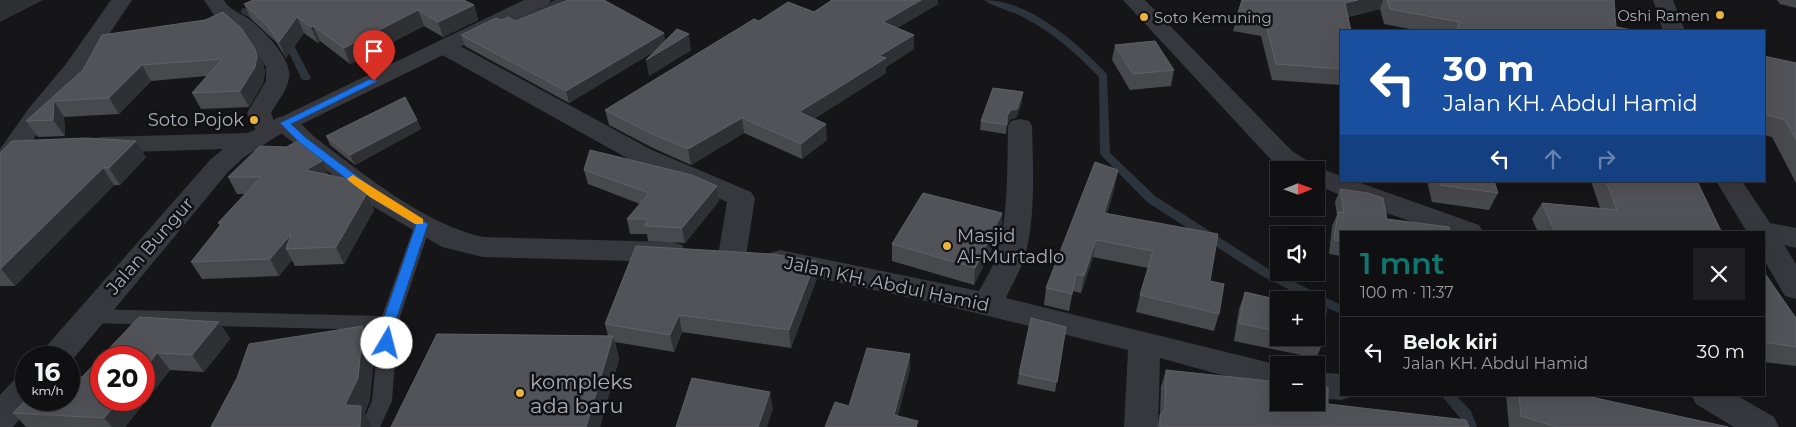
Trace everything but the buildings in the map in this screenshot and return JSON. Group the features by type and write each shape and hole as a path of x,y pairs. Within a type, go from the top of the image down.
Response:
{"main road":[{"path":"1787,0 1796,2"}],"street":[{"path":"5,153 75,68 109,16 122,0"},
{"path":"75,146 269,131 541,0"},
{"path":"1133,0 1283,157 1290,161"},
{"path":"1663,0 1674,30"},
{"path":"220,8 252,4"},
{"path":"220,8 256,34 279,66 276,82 259,113 261,120 269,131"},
{"path":"444,47 642,156 741,198 711,255"},
{"path":"588,125 613,111"},
{"path":"987,306 1010,258 1015,237 1020,177 1020,126"},
{"name":"Jalan KH. Abdul Hamid","path":"269,131 303,140 374,195 452,240 483,247 774,259 843,271 1144,343 1270,376"},
{"name":"Jalan Bungur","path":"64,346 219,166 269,131"},
{"path":"5,153 46,147"},
{"path":"1325,179 1379,201 1466,231"},
{"path":"1730,182 1760,231"},
{"path":"1765,234 1796,238"},
{"path":"1765,239 1796,288"},
{"path":"1141,427 1144,343"},
{"path":"1325,386 1340,387"},
{"path":"1710,396 1762,427"},
{"path":"0,418 15,401"}],"lane":[{"path":"370,427 382,402 389,323 423,224"},
{"path":"90,316 389,323"}],"waterway":[{"path":"501,28 562,0"},
{"path":"988,0 1021,12 1051,30 1079,51 1104,76 1105,154 1151,199 1266,273 1340,310"},
{"path":"244,11 262,20"},
{"path":"285,36 306,78"},
{"path":"1449,396 1466,415 1470,427"}],"slow traffic":[{"path":"353,179 374,195 419,222"}],"place":[{"name":"Oshi Ramen","path":"1720,15"},
{"name":"Soto Kemuning","path":"1144,17"},
{"name":"Soto Pojok","path":"254,120"},
{"name":"Masjid Al-Murtadlo","path":"947,246"},
{"name":"kompleks ada baru","path":"520,393"}],"route":[{"path":"374,81 285,123 303,140 374,195 423,224 389,323 387,343"}]}
